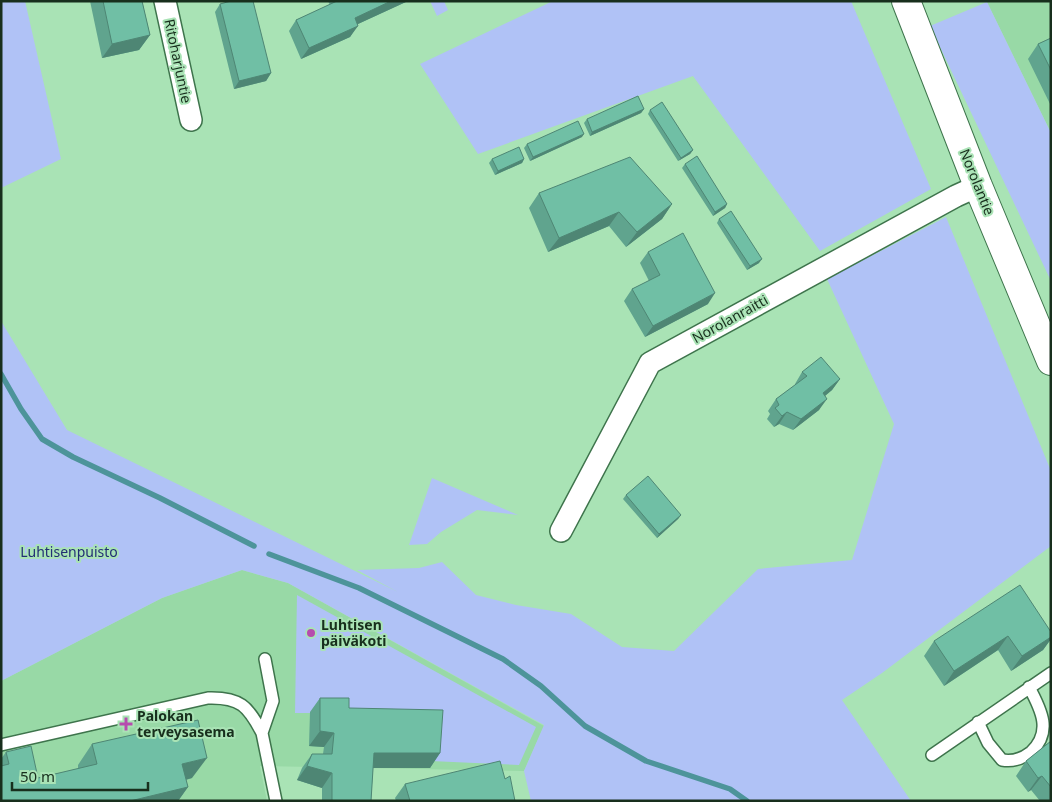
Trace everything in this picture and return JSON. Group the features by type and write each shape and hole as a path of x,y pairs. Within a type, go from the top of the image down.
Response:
{"street":[{"name":"Ritoharjuntie","path":"165,1 191,120"},
{"name":"Norolantie","path":"906,1 978,186 1051,361"},
{"name":"Norolanraitti","path":"561,531 650,363 956,196 978,186"}],"lane":[{"path":"262,733 273,701 265,659"},
{"path":"932,754 1051,673"},
{"path":"978,722 988,743 1002,760 1012,762 1029,754 1042,744 1047,731 1046,721 1029,687"},
{"path":"1,745 208,698 234,700 245,706 262,733 276,801"}],"shaded area":[{"path":"1051,1 1051,133 987,2"},
{"path":"242,570 288,583 544,726 524,771 260,766 267,801 1,801 1,681 162,598"}],"green space":[{"path":"1,1 25,1 61,159 1,188"},
{"path":"430,1 444,1 448,10 437,16"},
{"path":"553,1 851,1 931,189 820,251 693,76 478,154 420,64"},
{"path":"987,2 1051,133 1051,281 930,26"},
{"name":"Luhtisenpuisto","path":"946,217 1051,471 1051,546 882,673 842,700 911,801 531,801 524,771 544,725 288,583 242,570 162,598 1,681 1,321 67,430 398,592 357,570 419,568 442,562 476,595 516,605 571,614 622,647 674,651 758,569 852,560 894,424 827,279"},
{"path":"432,478 518,515 477,510 441,532 427,544 409,545"},
{"path":"297,595 536,727 519,765 431,761 339,713 295,713"}],"building":[{"path":"103,1 142,1 150,35 112,44"},
{"path":"231,1 253,1 271,73 239,81 220,4"},
{"path":"337,1 391,1 355,18 358,26 309,48 296,20"},
{"path":"1051,38 1051,70 1038,44"},
{"path":"638,96 644,109 592,132 587,119"},
{"path":"662,102 693,150 681,158 650,110"},
{"path":"578,121 584,134 533,157 527,144"},
{"path":"519,147 524,159 498,171 492,159"},
{"path":"697,156 727,204 715,212 685,164"},
{"path":"630,157 672,204 637,232 619,212 559,238 539,193"},
{"path":"731,211 762,259 750,266 719,219"},
{"path":"683,233 715,293 653,326 632,289 660,275 648,252"},
{"path":"821,357 840,379 823,393 827,399 801,419 787,412 782,416 775,408 779,405 776,399 807,376 802,372"},
{"path":"648,476 681,515 659,534 626,495"},
{"path":"1020,585 1051,632 1051,637 1022,656 1008,636 954,671 934,641"},
{"path":"320,698 349,698 349,708 443,710 440,753 374,753 371,801 332,801 332,773 307,766 312,754 332,754 334,733 320,731"},
{"path":"198,720 207,758 182,764 188,787 130,801 1,801 1,766 9,764 6,752 31,746 38,778 97,764 92,744"},
{"path":"1051,741 1051,787 1042,776 1038,778 1026,761"},
{"path":"500,761 505,779 510,776 515,801 410,801 405,784"}],"waterway":[{"path":"1,374 21,409 42,439 73,457 160,498 254,546"},
{"path":"269,554 359,588 503,659 541,686 585,726 646,761 730,789 747,801"}],"place":[{"name":"Luhtisen päiväkoti","path":"311,633"},
{"name":"Palokan terveysasema","path":"126,724"}]}
